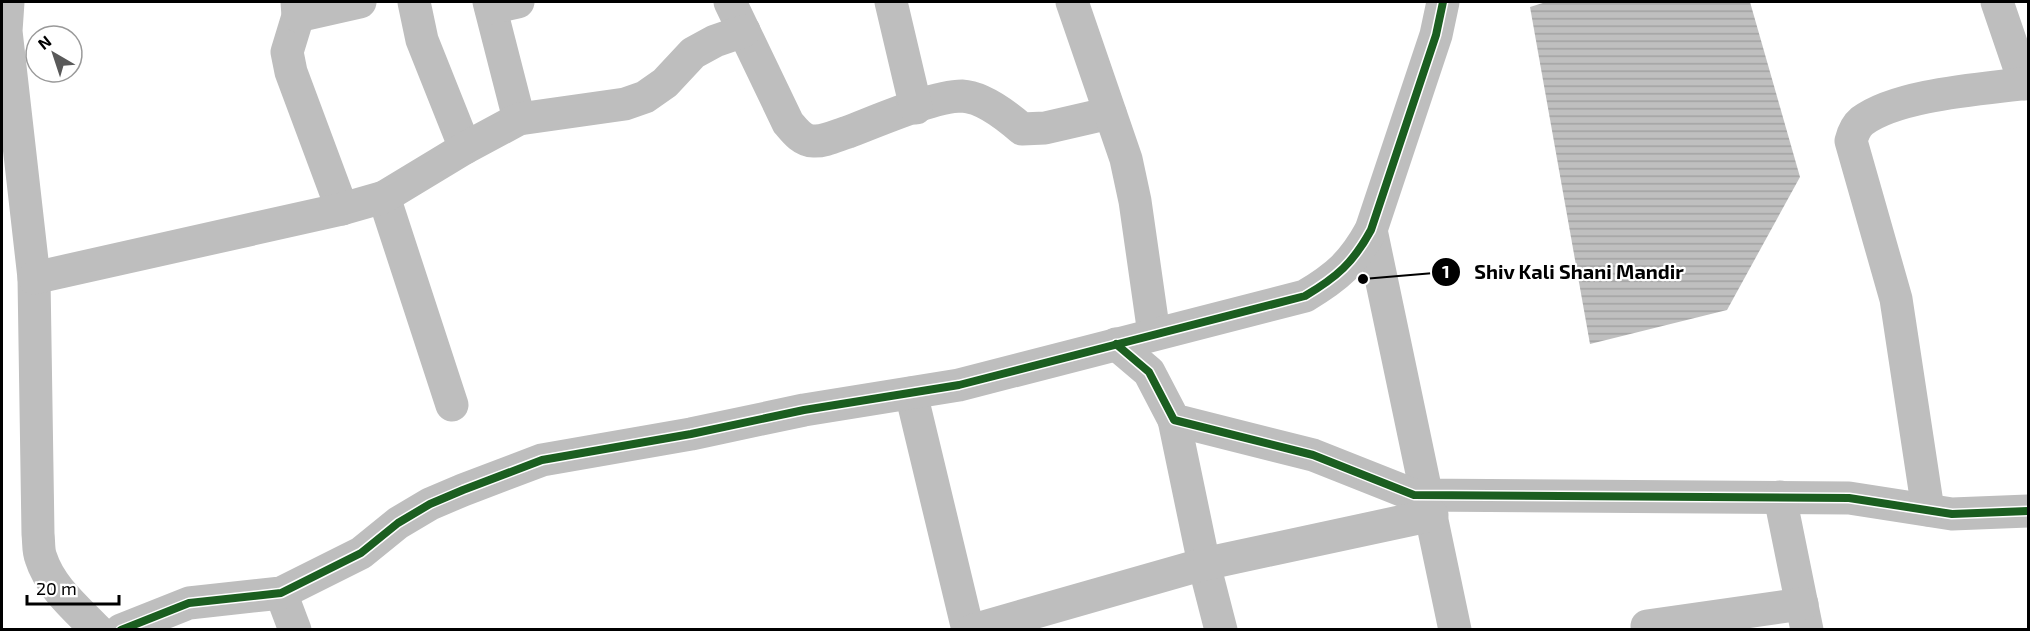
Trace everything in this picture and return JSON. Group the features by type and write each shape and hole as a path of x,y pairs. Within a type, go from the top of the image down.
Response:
{"street":[{"path":"8,2 6,31 34,278 40,558 64,596 97,630"},
{"path":"342,209 291,72 287,52 297,9 360,2"},
{"path":"414,2 422,40 465,147"},
{"path":"730,2 788,123 801,137 812,141 834,137 937,100 964,96 988,105 1007,116 1022,129 1045,128 1110,113"},
{"path":"891,2 916,108"},
{"path":"1072,2 1126,159 1136,201 1154,334"},
{"path":"121,630 281,592 361,554 398,523 430,504 542,460 691,434 804,410 959,385 1305,296 1332,280 1358,254 1371,230 1436,35 1443,2"},
{"path":"1928,510 1896,299 1851,141 1853,132 1862,122 1892,106 1950,93 2027,83 1997,2"},
{"path":"499,4 519,118"},
{"path":"34,278 342,209 384,197 465,147 519,118 625,104 645,97 665,83 693,53 715,40 744,31"},
{"path":"384,197 452,405"},
{"path":"1371,230 1455,630"},
{"path":"1116,344 1149,372 1174,420 1204,564 1221,630"},
{"path":"911,393 970,630 1204,564 1429,505 1780,497 1849,498 1952,513 2028,511"},
{"path":"1174,420 1313,455 1414,495 1429,505"},
{"path":"1647,626 1805,617 1780,497"},
{"path":"281,592 296,630"}],"shaded area":[{"path":"1546,2 1750,2 1800,177 1727,310 1590,344 1530,7"}],"cycle path":[{"path":"121,630 189,603 281,593 361,553 398,523 430,504 542,460 691,434 804,410 959,385 1305,296 1343,268 1358,252 1371,230 1436,35 1443,2"},
{"path":"1116,344 1149,372 1174,420 1313,455 1414,495 1849,498 1952,514 2028,511"}],"place":[{"name":"Shiv Kali Shani Mandir","path":"1363,279"}]}
